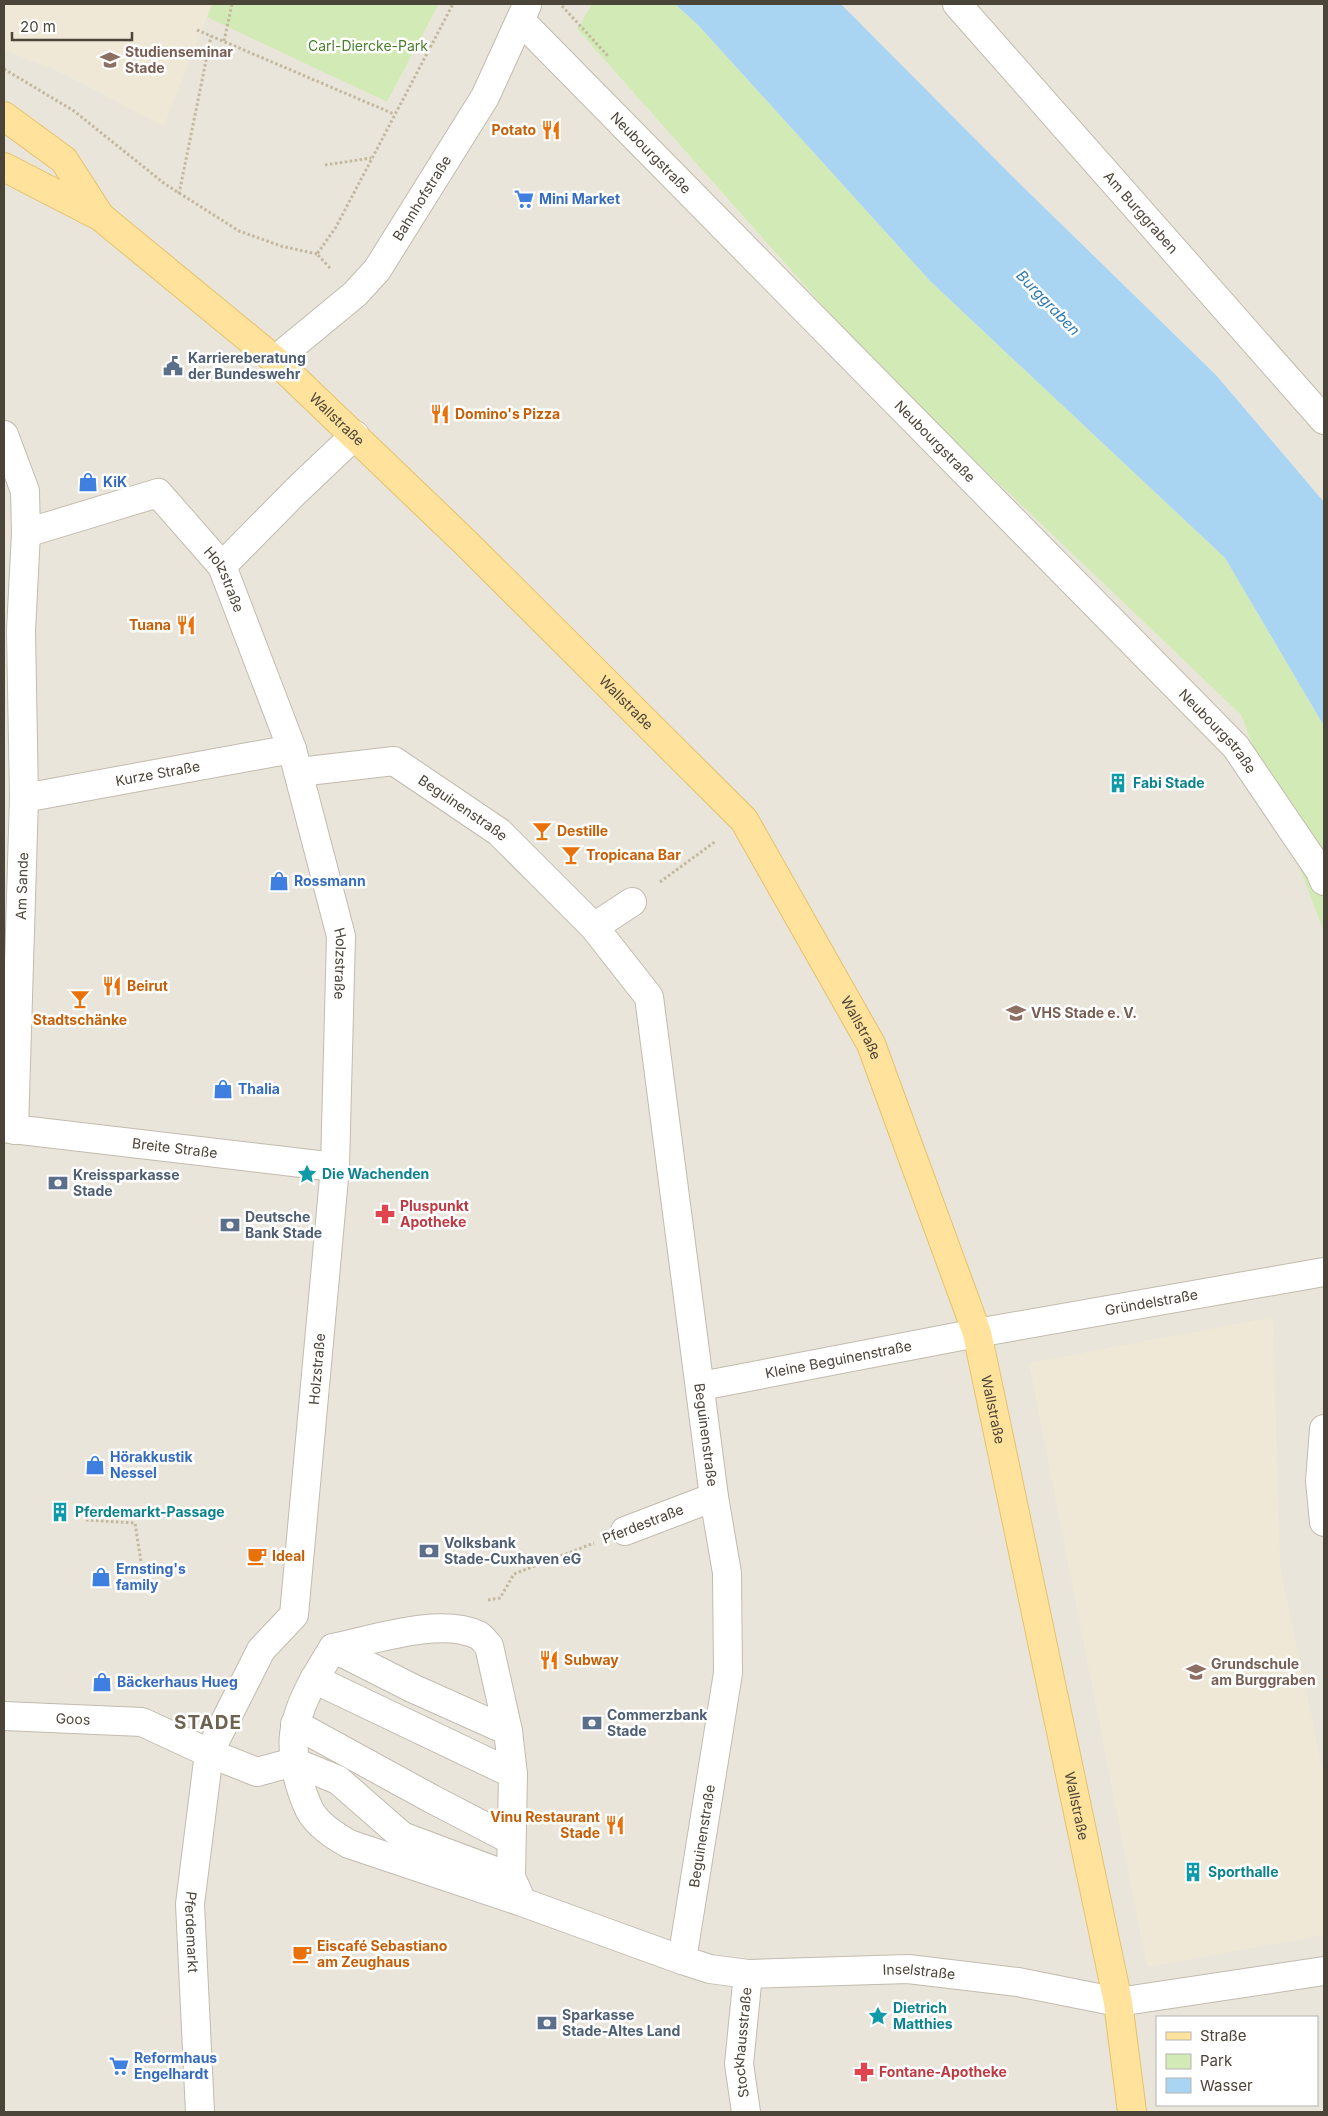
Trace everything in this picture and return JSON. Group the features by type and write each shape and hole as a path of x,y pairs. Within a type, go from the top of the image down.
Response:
{"main road":[{"name":"Wallstraße","path":"4,116 64,160 101,217"},
{"name":"Wallstraße","path":"4,167 101,217 275,360 473,550 744,820 871,1044 977,1333 1118,2002 1132,2112"}],"street":[{"name":"Am Burggraben","path":"957,4 1324,420"},
{"name":"Bahnhofstraße","path":"275,360 355,294 377,270 485,97 524,12"},
{"name":"Neubourgstraße","path":"524,12 1236,746 1320,871 1324,882"},
{"name":"Am Sande","path":"4,436 25,491 26,533 13,631 24,798 9,1129"},
{"path":"222,566 296,491 355,436"},
{"name":"Holzstraße","path":"26,533 158,493 222,566 296,760 341,936 335,1167 294,1614"},
{"name":"Kurze Straße","path":"24,798 296,760"},
{"name":"Beguinenstraße","path":"296,760 394,761 499,832 594,927 649,997 714,1497 727,1573 728,1673 682,1960"},
{"path":"594,927 632,902"},
{"name":"Breite Straße","path":"9,1129 335,1167"},
{"name":"Gründelstraße","path":"977,1333 1324,1272"},
{"name":"Kleine Beguinenstraße","path":"700,1386 977,1333"},
{"path":"1324,1429 1320,1481 1324,1522"},
{"name":"Pferdestraße","path":"625,1531 714,1497"},
{"name":"Pferdemarkt","path":"200,2112 190,1904 209,1753 261,1650 294,1614"},
{"path":"285,1764 296,1724 314,1679 333,1648 403,1633 434,1629 462,1630 479,1636 489,1646 508,1731 513,1774 511,1877 522,1902"},
{"path":"333,1648 412,1688 508,1731"},
{"path":"314,1679 513,1774"},
{"name":"Goos","path":"4,1716 142,1722 209,1753"},
{"path":"296,1724 432,1799 512,1840"},
{"path":"209,1753 257,1772 285,1764 338,1780 402,1836 511,1877"},
{"name":"Inselstraße","path":"285,1764 310,1811 333,1836 349,1844 522,1902 682,1960 710,1968 748,1974 908,1969 1018,1982 1118,2002 1324,1971"},
{"name":"Stockhausstraße","path":"746,2112 739,2064 748,1974"}],"path":[{"path":"224,41 232,4"},
{"path":"317,254 336,227 452,4"},
{"path":"197,30 394,114"},
{"path":"179,194 211,36"},
{"path":"4,70 74,111 179,194 238,231 281,246 317,254 355,294"},
{"path":"326,165 371,158"},
{"path":"632,902 744,820"},
{"path":"86,1520 135,1524 142,1575"},
{"name":"Pferdestraße","path":"500,1598 514,1574 625,1531"}],"shaded area":[{"path":"4,4 212,4 207,16 387,102 439,4 592,4 577,29 877,367 1241,715 1324,932 1324,1396 1322,1433 1324,1457 1324,2112 4,2112"},
{"name":"Studienseminar Stade","path":"4,4 212,4 164,126 55,70 4,50"},
{"path":"843,4 1324,4 1324,502 1216,375 1011,175"},
{"name":"Grundschule am Burggraben","path":"1273,1317 1280,1567 1324,1777 1324,1935 1147,1967 1029,1363"}],"green space":[{"name":"Carl-Diercke-Park","path":"212,4 439,4 387,102 207,17"},
{"path":"592,4 675,4 698,25 930,281 1225,558 1324,726 1324,932 1241,715 877,367 577,29"}],"water":[{"name":"Burggraben","path":"675,4 841,4 1011,175 1216,375 1324,502 1324,726 1225,558 930,281 698,25"}],"place":[{"name":"Studienseminar Stade","path":"110,60"},
{"name":"Potato","path":"551,130"},
{"name":"Mini Market","path":"524,199"},
{"name":"Karriereberatung der Bundeswehr","path":"173,366"},
{"name":"Domino's Pizza","path":"440,414"},
{"name":"KiK","path":"88,482"},
{"name":"Tuana","path":"186,625"},
{"name":"Fabi Stade","path":"1118,783"},
{"name":"Destille","path":"542,831"},
{"name":"Tropicana Bar","path":"571,855"},
{"name":"Rossmann","path":"279,881"},
{"name":"Beirut","path":"112,986"},
{"name":"Stadtschänke","path":"80,999"},
{"name":"VHS Stade e. V.","path":"1016,1013"},
{"name":"Thalia","path":"223,1089"},
{"name":"Die Wachenden","path":"307,1174"},
{"name":"Kreissparkasse Stade","path":"58,1183"},
{"name":"Pluspunkt Apotheke","path":"385,1214"},
{"name":"Deutsche Bank Stade","path":"230,1225"},
{"name":"Hörakkustik Nessel","path":"95,1465"},
{"name":"Pferdemarkt-Passage","path":"60,1512"},
{"name":"Volksbank Stade-Cuxhaven eG","path":"429,1551"},
{"name":"Ideal","path":"257,1556"},
{"name":"Ernsting's family","path":"101,1577"},
{"name":"Subway","path":"549,1660"},
{"name":"Grundschule am Burggraben","path":"1196,1672"},
{"name":"Bäckerhaus Hueg","path":"102,1682"},
{"name":"Commerzbank Stade","path":"592,1723"},
{"name":"Vinu Restaurant Stade","path":"615,1825"},
{"name":"Sporthalle","path":"1193,1872"},
{"name":"Eiscafé Sebastiano am Zeughaus","path":"302,1954"},
{"name":"Dietrich Matthies","path":"878,2016"},
{"name":"Sparkasse Stade-Altes Land","path":"547,2023"},
{"name":"Reformhaus Engelhardt","path":"119,2066"},
{"name":"Fontane-Apotheke","path":"864,2072"}],"district":[{"name":"STADE","path":"208,1722"}]}
